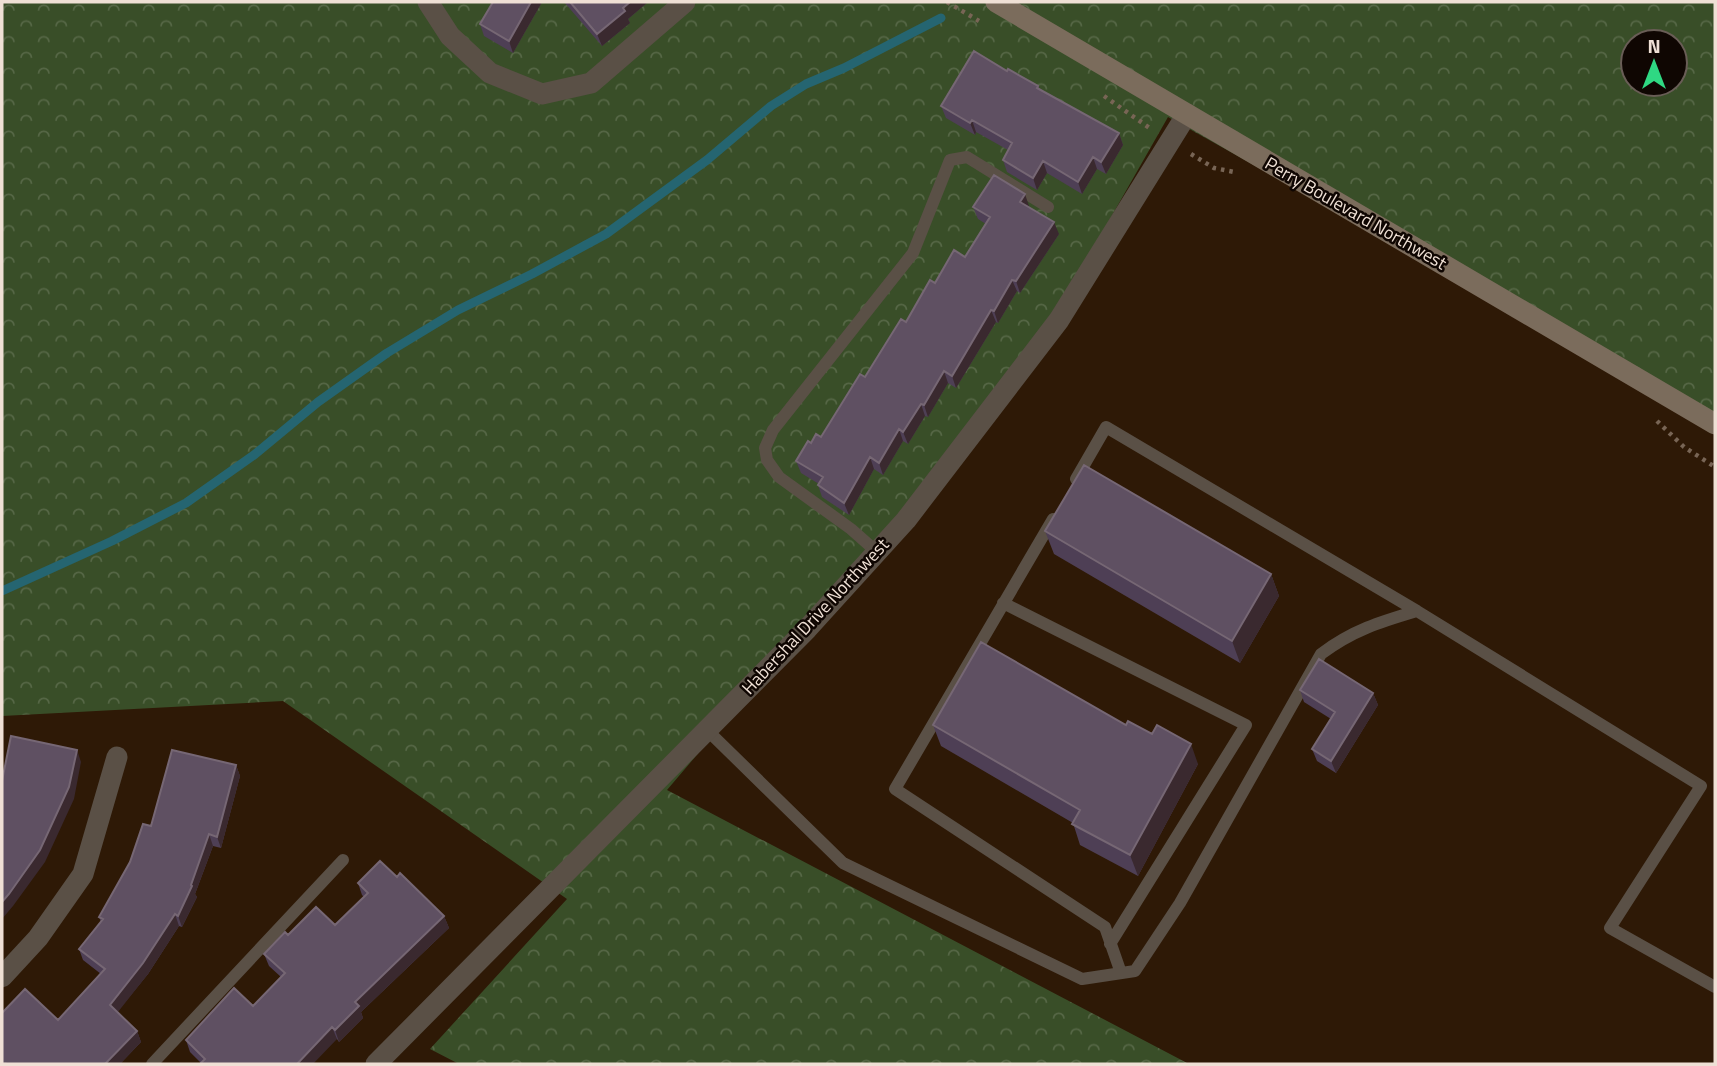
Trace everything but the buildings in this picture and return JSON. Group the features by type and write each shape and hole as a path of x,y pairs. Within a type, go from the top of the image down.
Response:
{"street":[{"path":"428,2 450,36 490,73 542,94 591,83 685,2"},
{"name":"Perry Boulevard Northwest","path":"996,2 1715,424"},
{"name":"Habershal Drive Northwest","path":"376,1064 807,629 905,520 1059,320 1187,114"},
{"path":"2,977 38,938 83,874 117,757"}],"lane":[{"path":"877,552 851,529 779,477 767,460 765,448 773,430 913,253 950,160 967,157 1048,207"},
{"path":"1072,486 1107,427 1418,611 1702,786 1610,928 1715,987"},
{"path":"1058,509 895,789 1105,927 1121,973"},
{"path":"1003,603 1245,725 1110,944"},
{"path":"707,730 843,863 1082,979 1135,971 1180,903 1321,654 1341,639 1366,626 1418,611"},
{"path":"152,1064 343,860"}],"green space":[{"path":"2,2 1715,2 1715,424 1168,117 1024,370 667,790 1189,1064 459,1064 430,1049 567,899 283,701 2,716"}],"waterway":[{"path":"2,591 112,541 186,503 254,455 318,402 387,353 458,310 606,234 707,160 771,106 806,84 844,68 941,18"}]}
